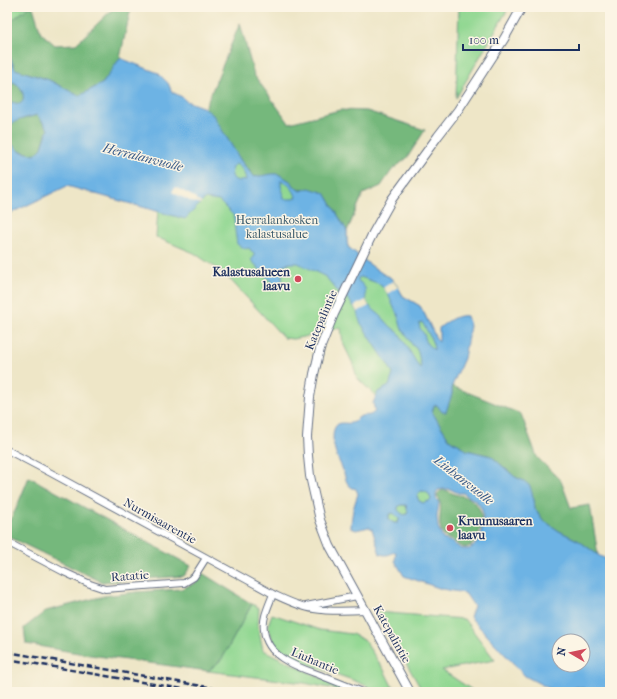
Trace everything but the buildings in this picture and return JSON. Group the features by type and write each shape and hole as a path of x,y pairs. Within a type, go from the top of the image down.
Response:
{"street":[{"name":"Katepalintie","path":"408,688 330,546 320,520 310,476 308,456 307,437 310,397 320,349 334,314 373,233 392,198 458,110 504,39 522,7"},
{"name":"Nurmisaarentie","path":"7,450 272,594 315,610 365,610"},
{"name":"Ratatie","path":"7,542 64,572 105,589 184,583 194,577 206,558"},
{"name":"Liuhantie","path":"272,594 263,629 270,647 277,655 290,664 363,692"},
{"path":"304,607 357,596"}],"green space":[{"path":"7,7 29,7 7,24"},
{"path":"29,7 33,7 41,33 55,45 76,44 115,7 138,7 130,12 120,58 103,83 79,96 49,80 15,69 7,50 7,24"},
{"path":"459,7 509,7 456,98"},
{"path":"240,23 254,75 289,123 340,110 367,111 425,130 407,158 392,170 381,186 363,194 347,231 325,193 297,189 290,181 278,174 255,177 241,161 205,108"},
{"path":"7,81 11,81 20,87 23,93 24,101 19,104 11,103 7,112"},
{"path":"37,115 48,129 42,148 35,155 19,151 7,139 8,126 17,120"},
{"name":"Herralankosken kalastusalue","path":"237,155 363,194 347,231 348,247 383,274 390,277 403,296 420,306 436,340 439,342 422,377 389,387 378,392 376,396 357,378 353,364 343,343 341,328 316,332 308,336 293,339 284,338 225,274 194,253 156,237 158,211"},
{"path":"452,386 521,414 537,457 561,481 571,508 590,505 598,555 579,541 559,531 543,520 535,509 534,500 524,481 515,477 491,456 466,450 449,439 432,412 434,405 437,405 452,394"},
{"path":"29,477 191,566 184,576 102,582 7,536 7,525 15,511"},
{"path":"445,490 456,495 469,498 480,510 481,522 478,535 472,545 468,547 461,547 454,541 446,538 441,531 440,504 437,495 439,492"},
{"path":"421,491 428,493 431,500 423,503 419,501 417,496"},
{"path":"401,505 406,506 408,512 406,515 397,510"},
{"path":"393,513 399,518 397,523 389,520 389,514"},
{"path":"202,573 252,604 222,659 208,671 90,655 26,644 24,628 46,611 104,596 181,589 195,583"},
{"path":"252,604 259,608 258,626 263,650 350,692 304,683 208,671 222,659"},
{"path":"376,612 464,619 495,660 442,670 475,692 423,692"},
{"path":"272,614 320,630 352,634 364,640 384,670 395,692 381,692 350,679 303,663 283,653 273,642 268,625"},
{"path":"577,687 597,692 564,692"}],"water":[{"path":"7,50 15,69 49,80 79,96 103,83 120,58 158,73 168,83 172,92 182,97 186,101 205,108 213,115 241,161 254,177 278,174 290,181 297,189 301,191 309,188 325,193 347,231 348,247 383,274 390,277 403,296 420,306 439,342 439,328 455,317 467,316 470,326 464,358 452,386 452,394 446,412 442,412 437,405 434,405 432,412 449,439 466,450 491,456 515,477 524,481 530,486 535,509 543,520 610,561 610,692 597,692 577,687 564,692 556,692 525,676 470,617 474,606 465,593 442,589 404,576 395,561 396,552 387,555 380,554 372,529 369,527 356,530 351,528 353,511 358,494 356,489 348,484 336,455 333,432 338,424 351,423 361,416 370,415 373,413 375,411 373,403 378,392 389,386 393,374 360,322 353,305 347,298 339,293 326,277 298,263 290,263 284,265 282,269 282,286 278,289 251,260 254,257 254,254 249,248 247,249 241,247 237,244 234,216 219,201 205,199 185,219 67,186 7,214 7,139 19,151 35,155 42,148 48,129 37,115 16,121 7,128 7,112 11,102 20,104 23,101 22,90 17,84 7,81","holes":["236,164 238,165 243,170 246,180 238,181 234,179 232,177 232,167","281,180 290,187 296,197 292,199 284,199","361,277 380,284 388,294 398,314 401,327 418,352 421,366 420,368 399,333 369,306 366,300 365,288 358,281 358,278","422,322 428,332 434,350 427,344 419,323","444,489 450,489 458,493 463,493 476,501 482,509 483,517 481,537 474,546 469,549 461,549 452,542 443,539 438,527 437,517 439,503 436,498 436,493 438,490","421,491 427,492 431,500 423,503 419,501 417,496","401,505 406,505 408,512 407,514 402,514 398,510 398,507","393,513 399,518 398,523 394,523 389,520 389,514"]}],"pier":[{"path":"175,187 196,198 196,200 202,203 194,203 172,192"},
{"path":"393,281 398,287 388,294 383,288"},
{"path":"366,300 369,306 357,312 354,306"}],"railway":[{"path":"7,652 236,692"},
{"path":"7,659 200,692"}],"place":[{"name":"Kalastusalueen laavu","path":"298,279"},
{"name":"Kruunusaaren laavu","path":"450,528"}],"water label":[{"name":"Herralanvuolle","path":"143,157"},
{"name":"Liuhanvuolle","path":"464,480"}]}
